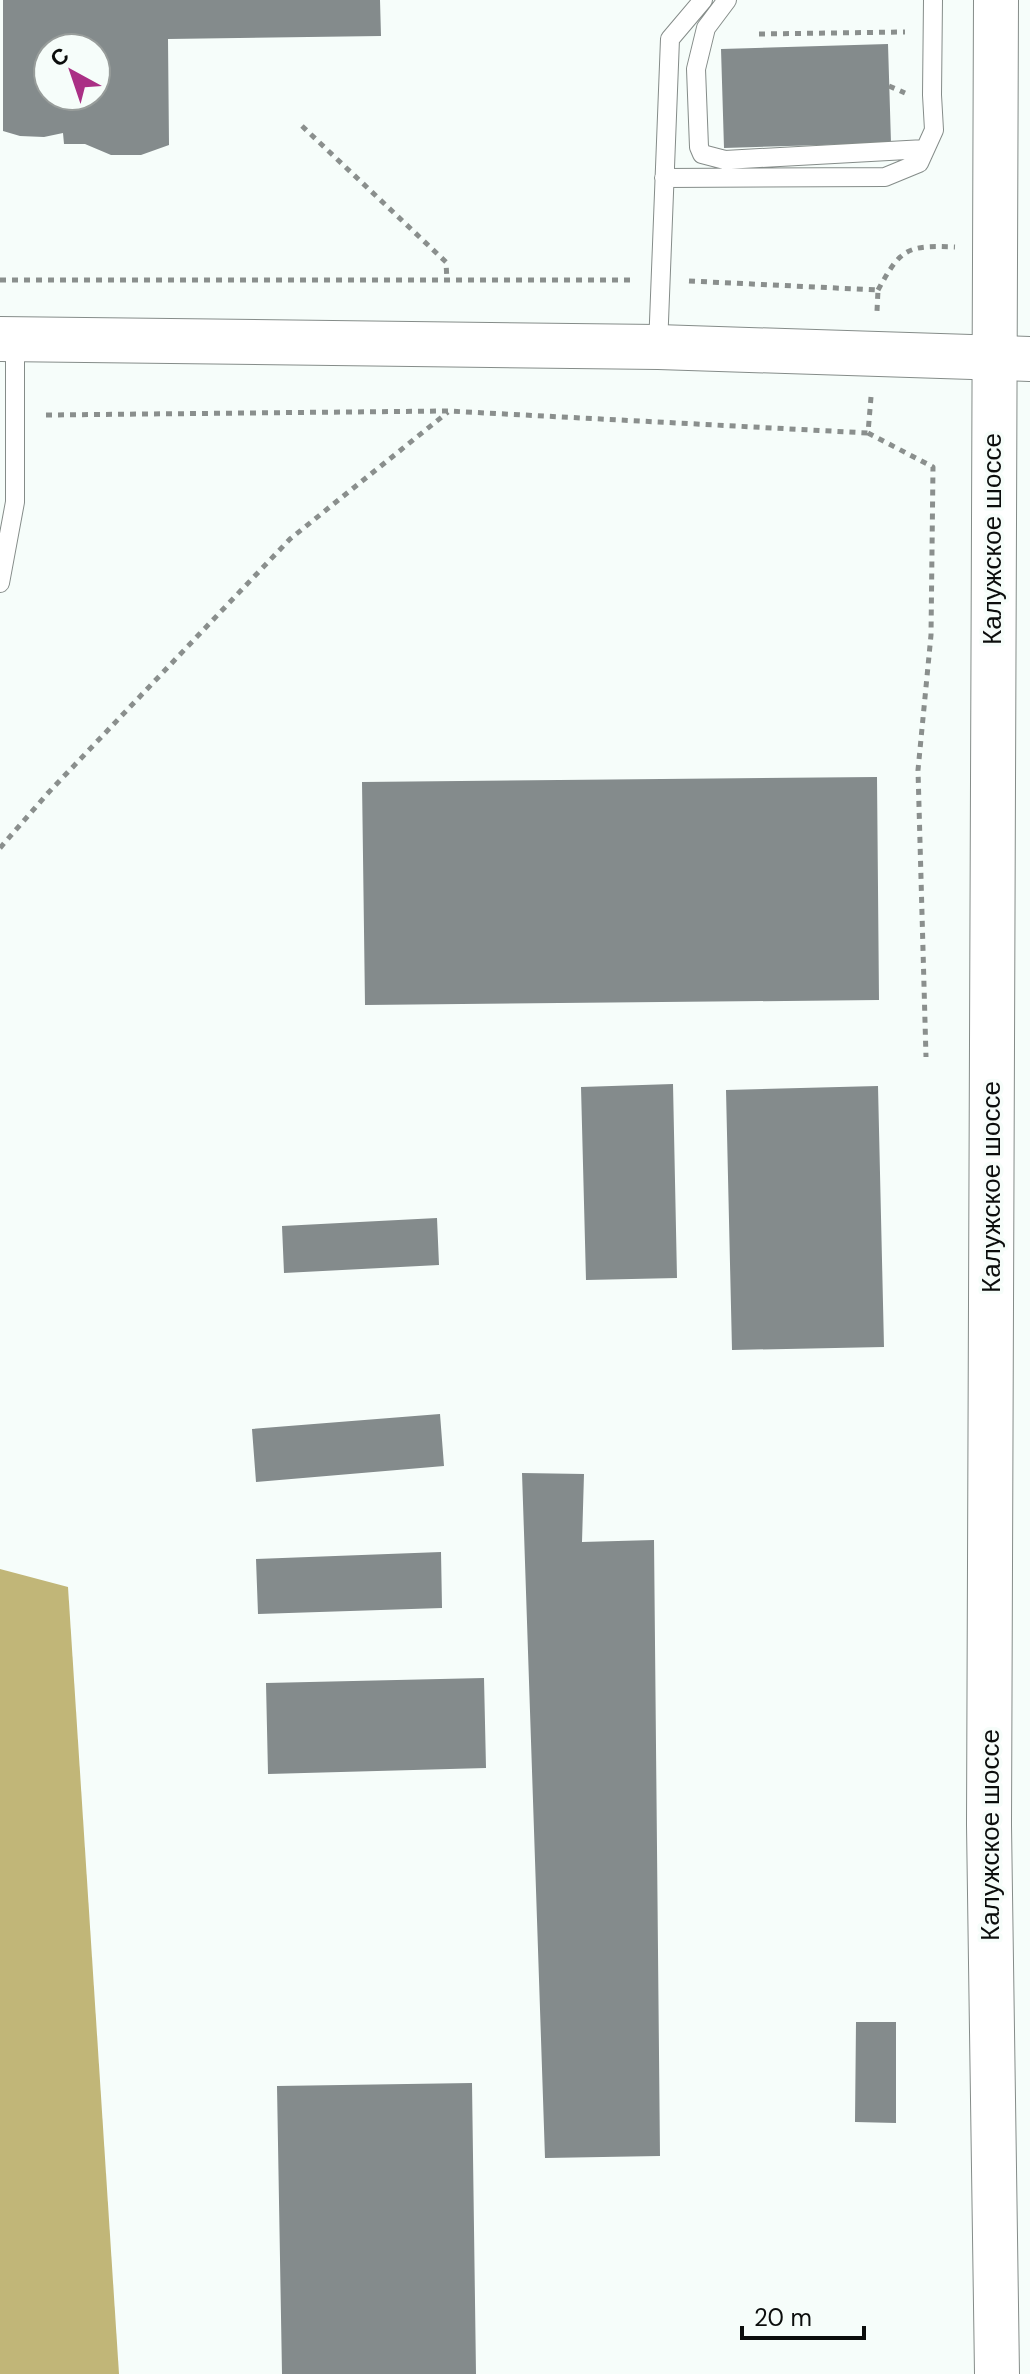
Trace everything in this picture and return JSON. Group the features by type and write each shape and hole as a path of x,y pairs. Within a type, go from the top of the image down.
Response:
{"main road":[{"name":"Калужское шоссе","path":"996,0 997,250 1012,359 989,1825 997,2374"},
{"path":"8,339 658,347 1012,359"}],"lane":[{"path":"658,347 670,39 703,0"},
{"path":"727,0 706,28 696,69 699,147 702,154 725,160 925,149"},
{"path":"664,178 885,177 919,163 934,130 931,68 933,0"},
{"path":"0,583 15,502 15,415 8,339"}],"path":[{"path":"759,34 907,32"},
{"path":"910,79 911,95"},
{"path":"302,126 446,262 447,281"},
{"path":"868,433 878,290 894,260 918,246 957,247"},
{"path":"0,280 661,280 878,290"},
{"path":"0,848 48,793 290,539 448,411"},
{"path":"15,415 448,411 868,433 933,467 931,635 918,770 926,1057"}],"shaded area":[{"path":"0,1569 68,1587 119,2374 0,2374"}],"building":[{"path":"3,0 380,0 381,36 168,39 169,145 141,155 111,155 85,144 64,144 63,133 44,137 20,136 3,131"},
{"path":"888,44 891,143 724,148 721,49"},
{"path":"877,777 879,1000 365,1005 362,782"},
{"path":"673,1084 677,1278 586,1280 581,1087"},
{"path":"878,1086 884,1347 732,1350 726,1090"},
{"path":"437,1218 439,1265 284,1273 282,1226"},
{"path":"440,1414 444,1466 256,1482 252,1429"},
{"path":"522,1473 584,1474 582,1542 654,1540 660,2156 545,2158"},
{"path":"441,1552 442,1608 258,1614 256,1559"},
{"path":"484,1678 486,1768 268,1774 266,1683"},
{"path":"856,2022 896,2022 896,2123 855,2122"},
{"path":"472,2083 476,2374 282,2374 277,2086"}]}
